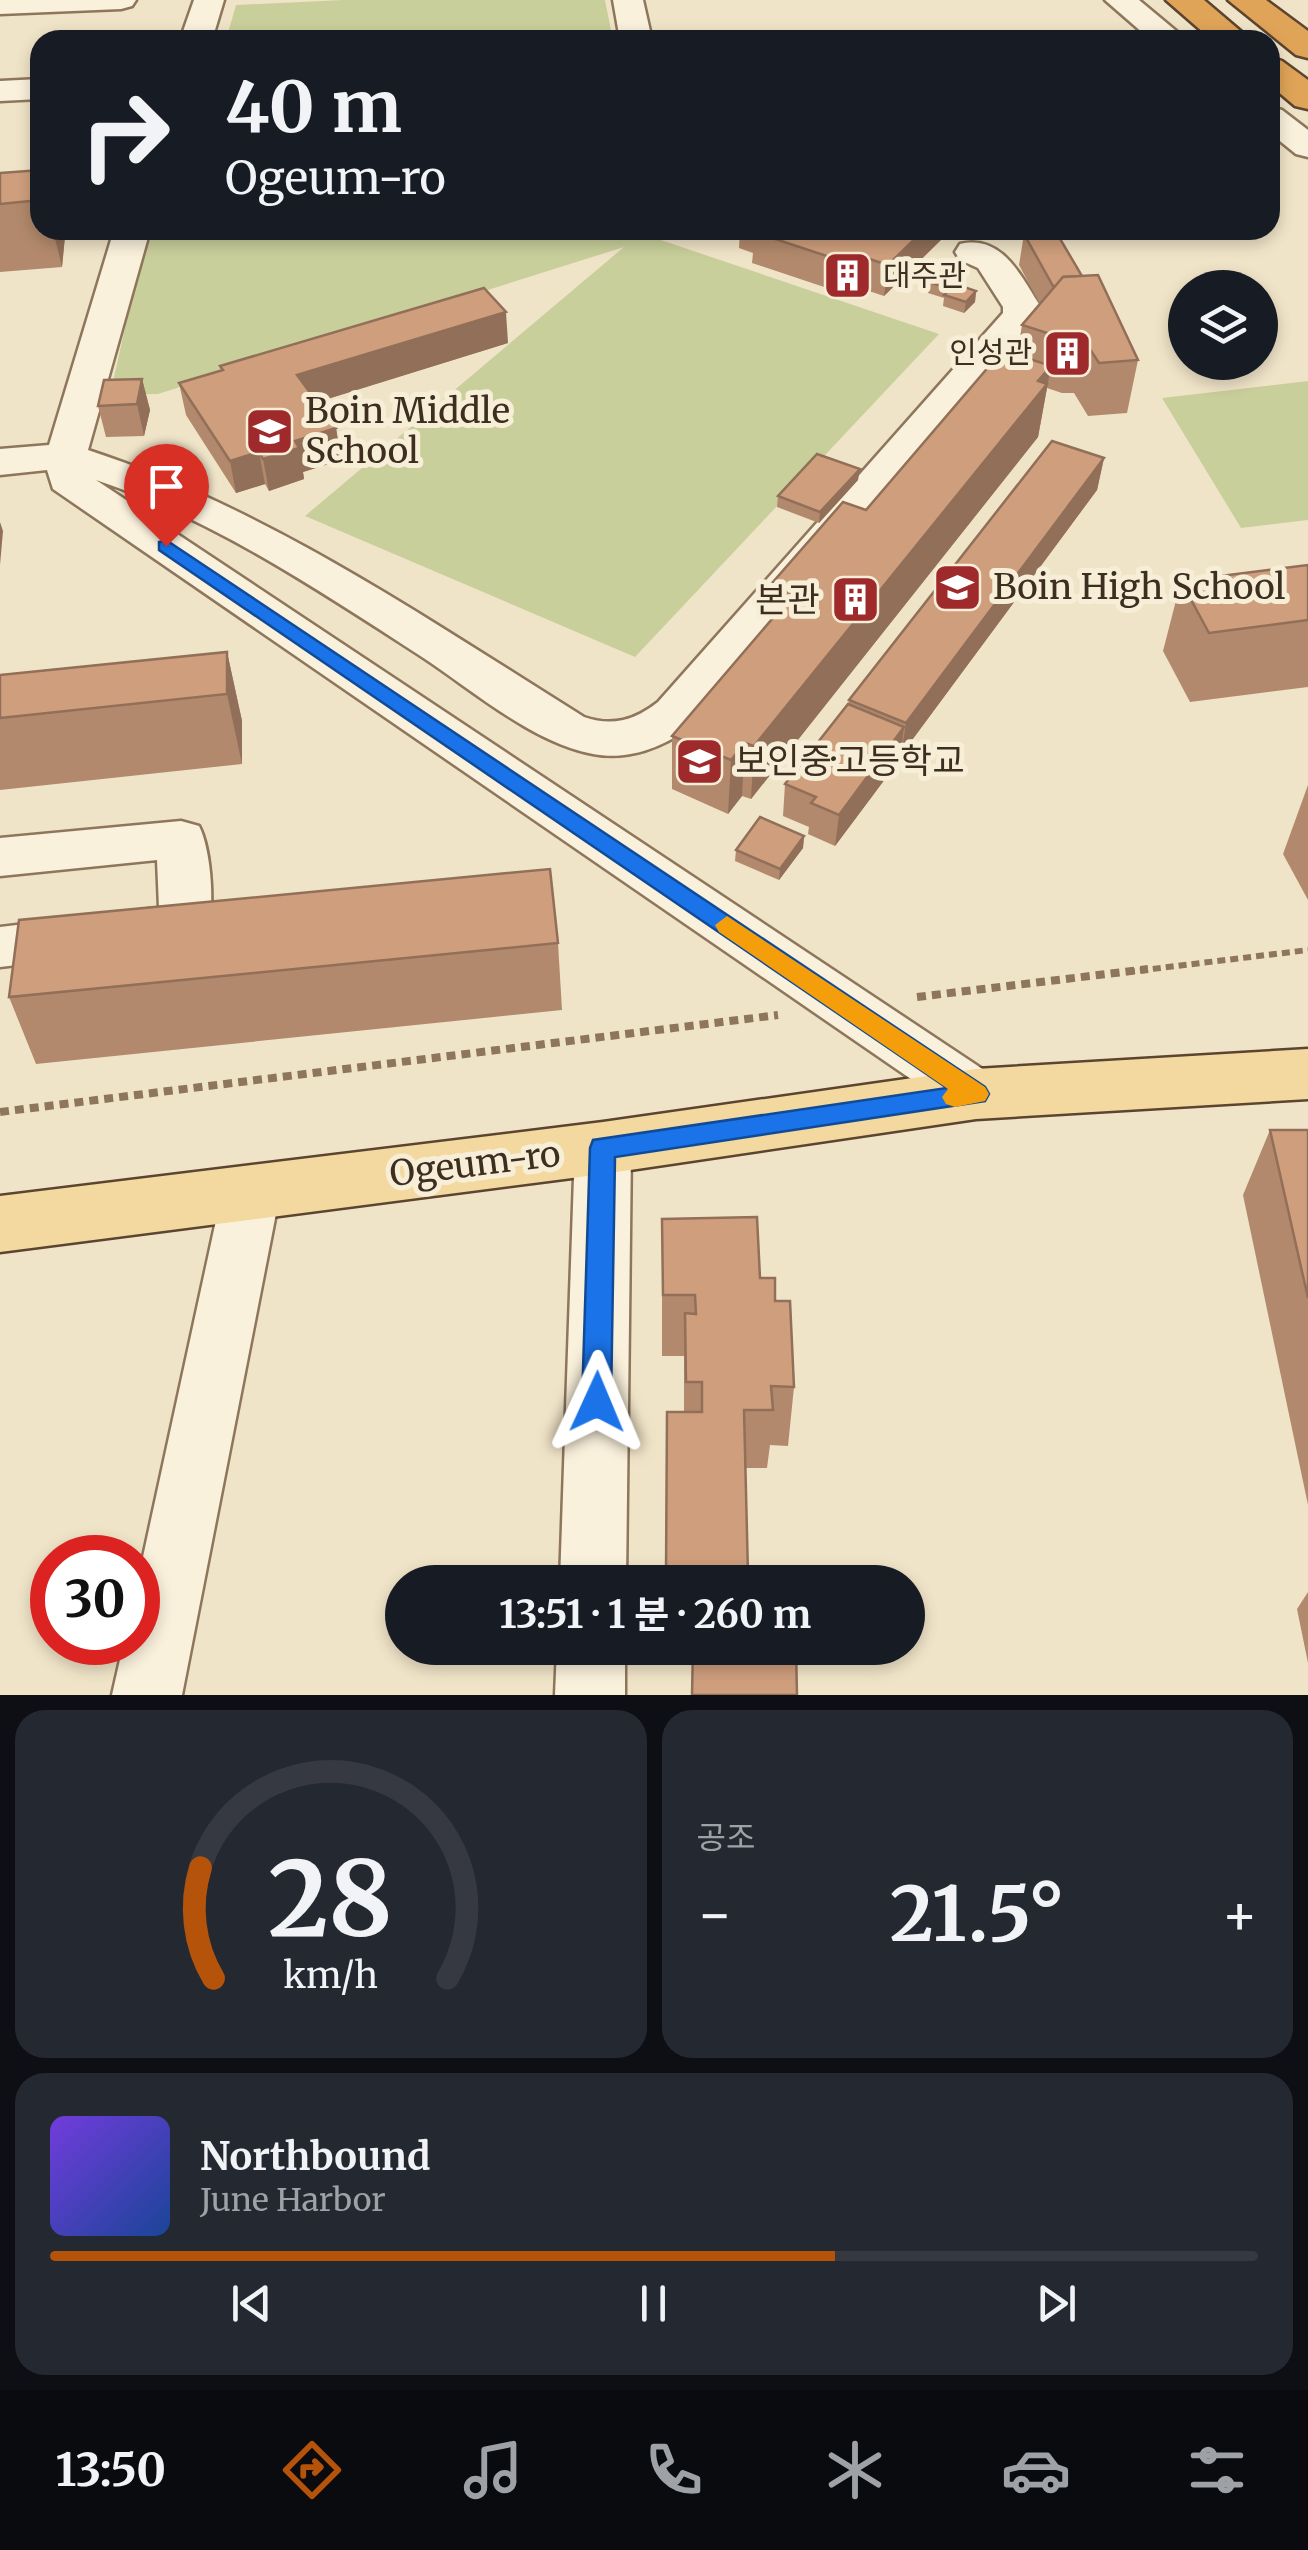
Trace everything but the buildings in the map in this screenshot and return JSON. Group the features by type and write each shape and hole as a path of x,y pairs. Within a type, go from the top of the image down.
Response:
{"highway":[{"path":"1183,0 1221,30"},
{"path":"1245,0 1308,48"},
{"path":"1288,0 1308,15"},
{"path":"1280,76 1308,98"}],"main road":[{"name":"Ogeum-ro","path":"0,1224 602,1148 976,1094 1308,1074"}],"street":[{"path":"0,5 121,0"},
{"path":"199,30 209,0"},
{"path":"628,0 634,30"},
{"path":"1120,0 1159,30"},
{"path":"0,90 30,89"},
{"path":"129,240 66,456 68,480 976,1094"},
{"path":"0,462 66,456 129,477 264,540 328,576 567,730 601,740 633,737 656,728 675,714 1022,315 1022,308 991,260 973,252"},
{"path":"0,857 181,838 186,925 0,948"},
{"path":"593,1565 602,1148"},
{"path":"147,1695 251,1193"},
{"path":"590,1695 591,1665"}],"path":[{"path":"904,999 1308,950"},
{"path":"0,1112 784,1014"}],"green space":[{"path":"343,0 605,0 611,30 229,30 236,5"},
{"path":"145,240 661,240 939,334 635,657 305,516 624,247 158,394 110,395"},
{"path":"1308,381 1308,520 1241,528 1162,398"}],"slow traffic":[{"path":"727,925 976,1094 955,1097"}],"place":[{"name":"대주관","path":"848,276"},
{"name":"인성관","path":"1067,353"},
{"name":"Boin Middle School","path":"270,431"},
{"name":"Boin High School","path":"958,587"},
{"name":"본관","path":"855,600"},
{"name":"보인중·고등학교","path":"700,761"}],"route":[{"path":"166,546 976,1094 602,1148 597,1402"}]}
